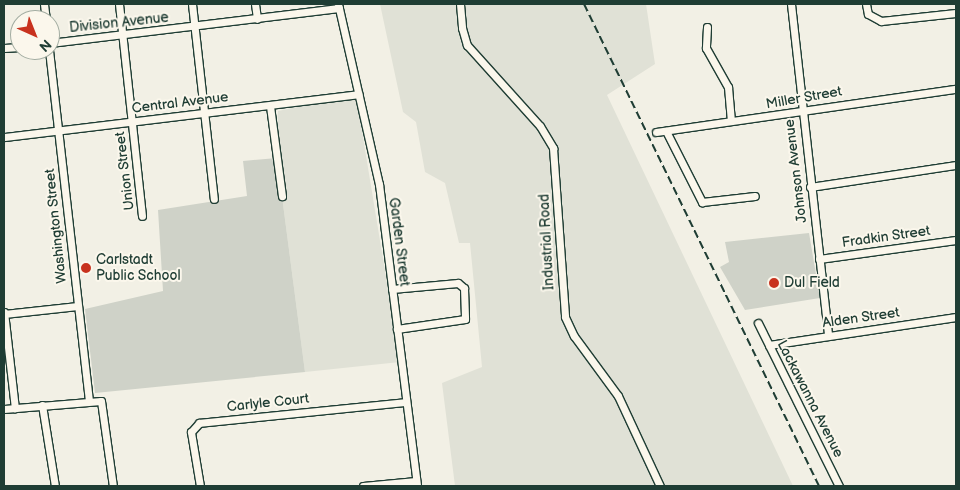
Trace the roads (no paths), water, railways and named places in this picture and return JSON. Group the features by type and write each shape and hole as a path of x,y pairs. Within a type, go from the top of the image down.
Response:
{"street":[{"name":"Union Street","path":"119,4 142,216"},
{"path":"192,4 214,199"},
{"path":"254,4 257,19"},
{"name":"Industrial Road","path":"460,4 464,36 473,53 549,138 555,159 565,317 574,336 618,396 660,486"},
{"name":"Johnson Avenue","path":"791,4 828,335"},
{"path":"866,4 868,14 880,21 956,13"},
{"name":"Division Avenue","path":"60,42 195,27 338,6"},
{"name":"Garden Street","path":"338,6 379,184 416,484"},
{"path":"707,27 706,48 728,87 731,122"},
{"name":"Washington Street","path":"50,60 88,400"},
{"name":"Miller Street","path":"656,132 956,89"},
{"name":"Central Avenue","path":"4,136 270,106 358,94"},
{"path":"270,106 282,196"},
{"path":"666,131 702,202 755,196"},
{"path":"810,186 956,165"},
{"name":"Fradkin Street","path":"819,259 956,240"},
{"path":"392,289 458,283 464,288 465,318 397,329"},
{"path":"15,408 4,313 78,306"},
{"name":"Alden Street","path":"769,345 956,317"},
{"name":"Lackawanna Avenue","path":"758,323 839,486"},
{"path":"4,409 88,400 101,401 114,486"},
{"name":"Carlyle Court","path":"200,486 191,432 199,423 406,402"},
{"path":"42,405 55,486"},
{"path":"363,486 416,484"}],"railway":[{"path":"584,4 819,486"}],"place":[{"name":"Carlstadt Public School","path":"86,268"},
{"name":"Dul Field","path":"774,283"}]}
